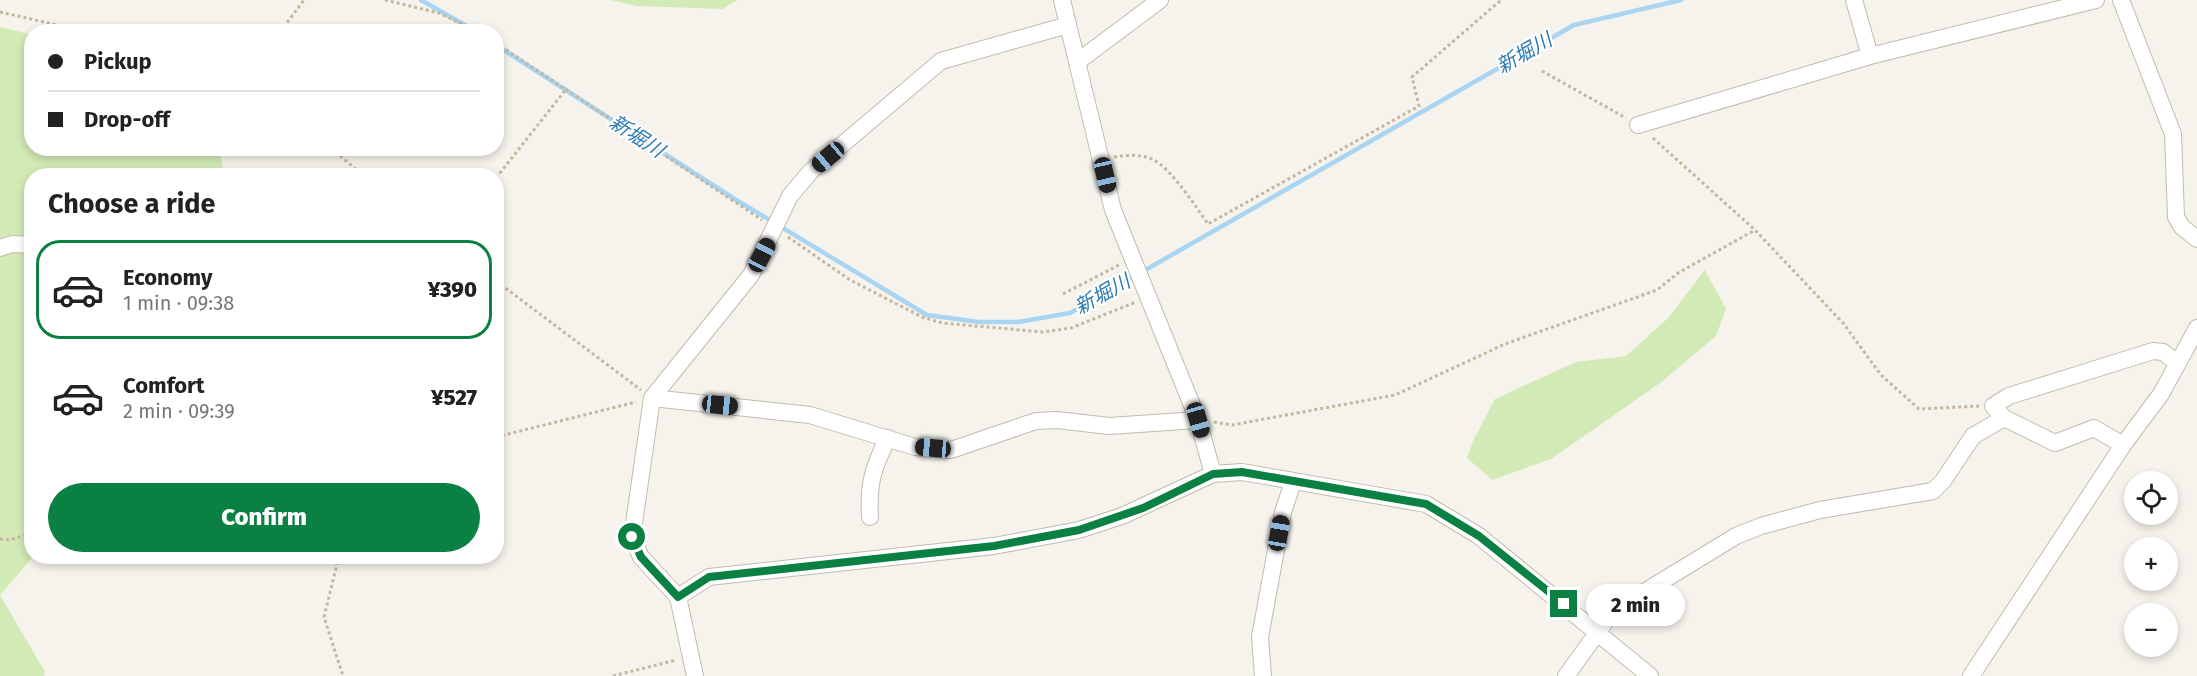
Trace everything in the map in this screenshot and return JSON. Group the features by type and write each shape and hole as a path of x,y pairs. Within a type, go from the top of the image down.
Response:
{"street":[{"path":"1062,0 1113,210 1150,296 1198,420 1213,474"},
{"path":"1077,62 1160,0"},
{"path":"1854,0 1870,56"},
{"path":"1638,125 1870,56 2096,0"},
{"path":"2121,0 2173,134 2176,217 2182,227 2197,239"},
{"path":"695,676 678,597 641,557 632,537 652,398 751,275 790,196 811,171 941,61 1068,25"},
{"path":"0,248 12,244 24,245"},
{"path":"1971,676 2123,445 2161,394 2197,328"},
{"path":"1566,676 1613,611 1736,536 1761,526 1820,510 1932,491 1943,481 1973,436 1998,412 2009,396 2153,351 2163,352 2177,363"},
{"path":"652,398 810,415 915,447 951,450 1036,421 1057,420 1109,426 1198,420"},
{"path":"1998,412 2055,443 2094,428 2123,445"},
{"path":"870,517 869,498 873,466 888,438"},
{"path":"678,597 709,577 994,546 1079,530 1133,512 1213,474 1242,472 1426,504 1479,536 1598,632 1632,670 1650,676"},
{"path":"1263,676 1260,638 1283,512 1293,482"}],"path":[{"path":"285,24 304,0"},
{"path":"385,0 439,12 463,24"},
{"path":"1101,158 1134,155 1154,159 1182,187 1208,224 1419,106 1412,77 1501,0"},
{"path":"0,12 53,24"},
{"path":"504,48 567,88 850,280 922,317 942,323 1042,332 1071,328 1150,296"},
{"path":"1542,71 1638,125 1678,158 1755,230 1843,323 1881,375 1919,409 1998,412"},
{"path":"504,168 567,88"},
{"path":"340,156 355,168"},
{"path":"1198,420 1232,425 1395,395 1505,344 1657,290 1678,273 1755,230"},
{"path":"1063,294 1134,257"},
{"path":"504,287 652,398"},
{"path":"504,435 652,398"},
{"path":"0,539 10,540 24,536"},
{"path":"337,564 324,617 343,676"},
{"path":"614,676 690,656"}],"green space":[{"path":"611,0 738,0 722,9 637,6"},
{"path":"0,27 24,32 24,156 220,156 223,168 24,168 24,564 27,564 0,595"},
{"path":"1705,270 1726,309 1716,336 1660,383 1551,459 1492,480 1467,458 1474,439 1495,399 1576,362 1626,356 1668,318"},
{"path":"0,595 45,672 44,676 0,676"}],"waterway":[{"name":"新堀川","path":"421,0 463,24"},
{"name":"新堀川","path":"504,50 733,198 927,315 979,322 1018,322 1070,313 1574,25 1681,0"}],"route":[{"path":"632,537 641,557 678,597 709,577 994,546 1079,530 1143,508 1213,474 1242,472 1426,504 1479,536 1564,604"}]}
